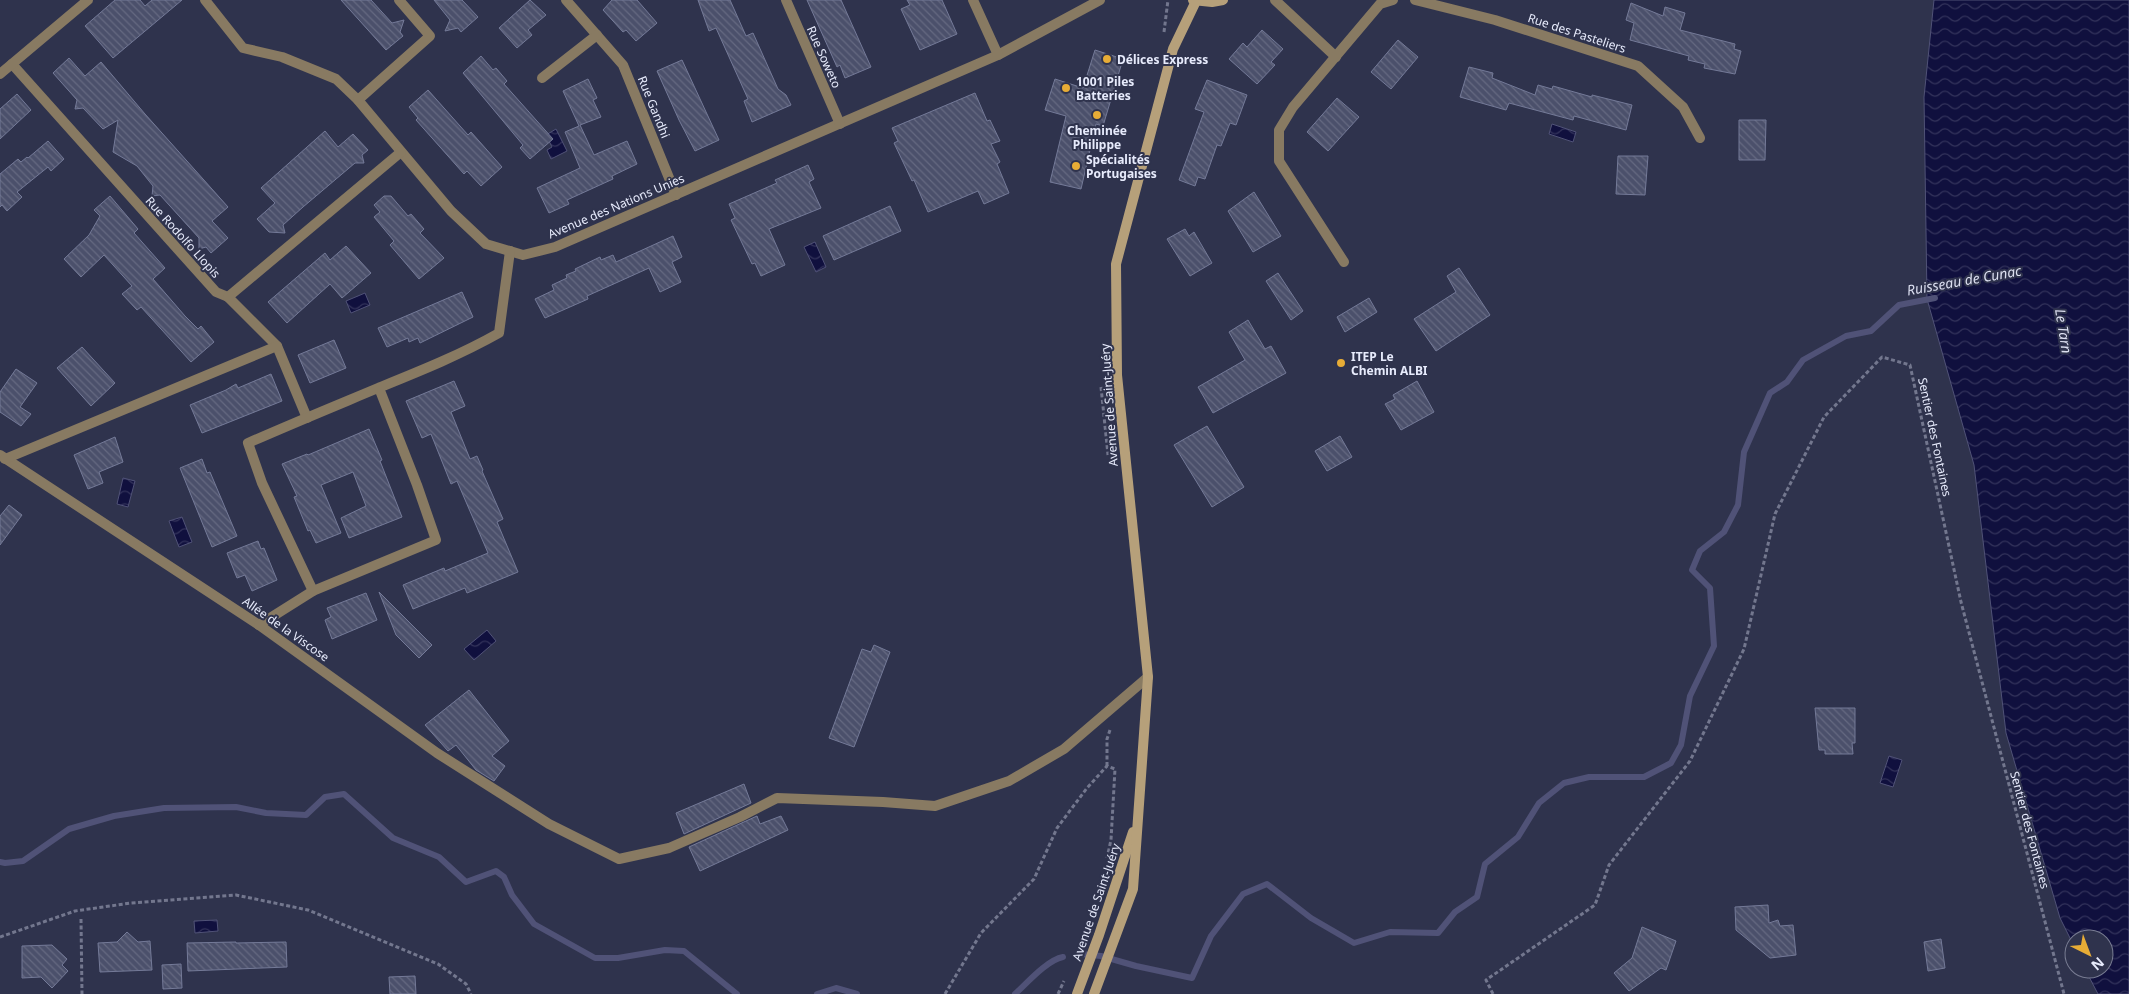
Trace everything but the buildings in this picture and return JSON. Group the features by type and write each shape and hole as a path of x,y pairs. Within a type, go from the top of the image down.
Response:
{"main road":[{"path":"1194,1 1212,2 1223,0"},
{"name":"Avenue de Saint-Juéry","path":"1094,994 1133,889 1148,677 1117,375 1116,264 1173,49 1194,1"},
{"name":"Avenue de Saint-Juéry","path":"1077,994 1096,944 1138,817"}],"street":[{"path":"0,74 88,0"},
{"name":"Avenue des Nations Unies","path":"205,0 243,48 282,57 336,79 358,100 451,211 486,244 523,255 555,247 998,55 1100,0"},
{"path":"358,100 430,36 400,0"},
{"name":"Rue Gandhi","path":"566,0 623,65 676,194"},
{"name":"Rue Soweto","path":"786,0 840,124"},
{"path":"973,0 998,55"},
{"path":"1275,0 1336,57"},
{"path":"1344,262 1279,161 1279,130 1293,107 1380,4 1393,0"},
{"name":"Rue des Pasteliers","path":"1415,0 1495,20 1638,66 1683,107 1700,138"},
{"path":"542,78 597,35"},
{"name":"Rue Rodolfo Llopis","path":"12,64 216,292 228,297 277,346"},
{"path":"228,297 401,152"},
{"path":"313,591 262,483 248,443 462,354 499,333 510,251"},
{"path":"2,460 277,346 307,418"},
{"path":"260,625 313,591 436,540 417,485 379,388"},
{"name":"Allée de la Viscose","path":"2,460 260,625 437,753 549,824 618,859 669,848 740,817 777,798 935,806 1009,781 1064,750 1148,677"}],"path":[{"name":"Sentier des Fontaines","path":"1493,994 1486,980 1595,905 1609,866 1690,761 1744,649 1775,514 1824,417 1882,357 1910,365 1961,602 2064,994"},
{"path":"945,994 981,933 1034,879 1057,828 1087,788 1107,766 1107,739 1118,703"},
{"path":"1105,867 1111,840 1115,769 1107,766"},
{"path":"0,937 75,911 131,903 236,895 308,910 412,953 438,964 466,984 471,994"},
{"path":"81,920 82,994"},
{"path":"1058,994 1066,976"}],"water":[{"name":"Le Tarn","path":"1934,0 2129,0 2129,994 2098,994 2090,979 2114,979 2114,929 2066,929 2060,918 2006,733 1974,465 1927,299 1924,97"},
{"path":"1552,124 1576,132 1573,142 1549,134"},
{"path":"556,129 567,151 551,159 547,150 552,147 546,135"},
{"path":"815,242 826,267 816,272 804,247"},
{"path":"365,293 370,305 351,313 346,301"},
{"path":"123,478 135,481 128,507 117,504"},
{"path":"182,517 192,542 179,547 169,521"},
{"path":"487,630 496,641 474,660 464,649"},
{"path":"1889,756 1902,760 1893,787 1880,783"},
{"path":"217,920 218,931 195,933 194,921"}],"waterway":[{"name":"Ruisseau de Cunac","path":"1081,954 1101,956 1192,978 1211,936 1243,894 1267,884 1311,918 1354,943 1390,932 1438,933 1455,912 1477,897 1485,864 1518,837 1539,803 1564,783 1589,777 1644,777 1671,763 1681,745 1690,696 1714,646 1710,588 1692,570 1700,551 1724,532 1738,505 1744,452 1770,393 1787,382 1803,360 1846,336 1871,331 1899,305 1935,298"},
{"name":"Ruisseau de Cunac","path":"0,862 23,861 69,829 114,816 164,808 236,807 266,813 306,815 325,797 344,794 393,838 439,857 466,882 496,871 504,877 512,895 534,924 595,958 618,958 665,950 684,951 737,994"},
{"name":"Ruisseau de Cunac","path":"1015,994 1050,962 1063,957"},
{"name":"Ruisseau de Cunac","path":"817,994 836,988 857,994"}],"place":[{"name":"Délices Express","path":"1107,59"},
{"name":"1001 Piles Batteries","path":"1066,88"},
{"name":"Cheminée Philippe","path":"1097,115"},
{"name":"Spécialités Portugaises","path":"1076,166"},
{"name":"ITEP Le Chemin ALBI","path":"1341,363"}]}
